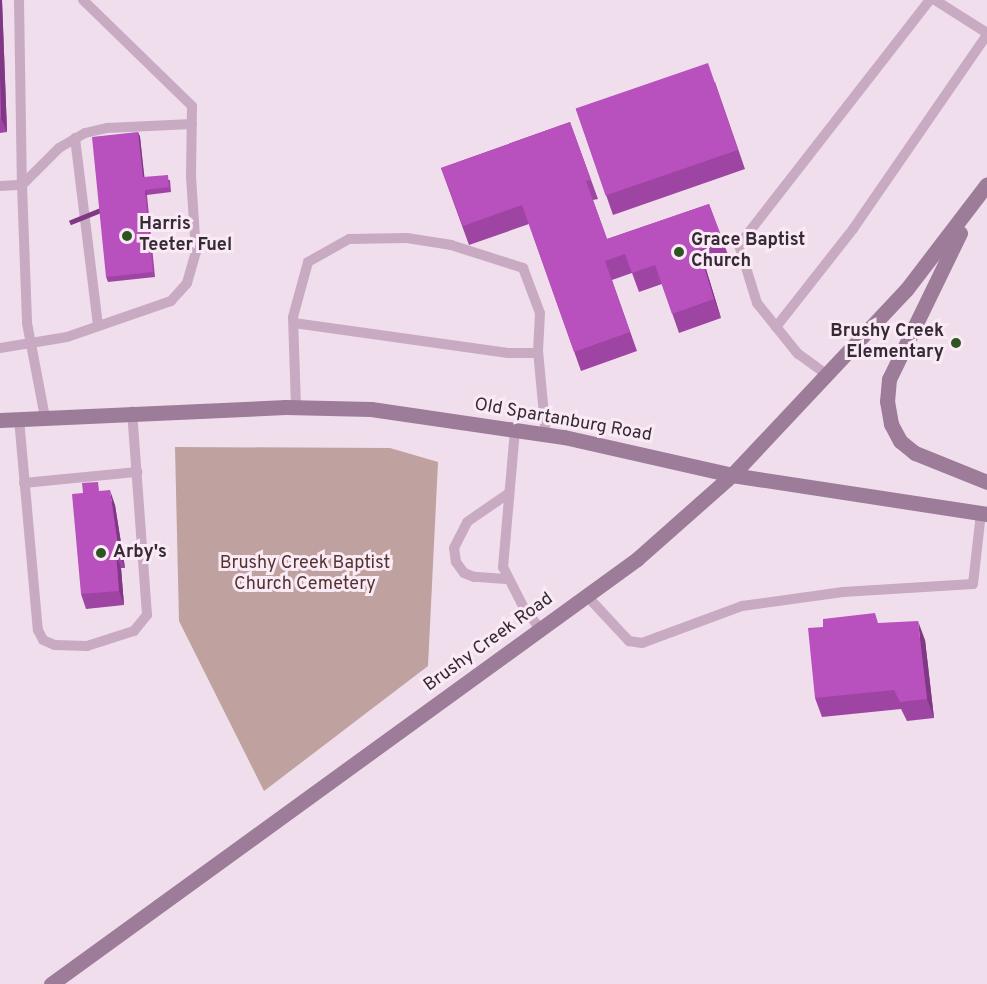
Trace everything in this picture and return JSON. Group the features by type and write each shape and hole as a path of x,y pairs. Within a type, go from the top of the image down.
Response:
{"main road":[{"path":"732,475 906,290 987,184"},
{"path":"978,197 906,340 889,379 887,401 891,424 900,441 915,453 987,482"},
{"name":"Old Spartanburg Road","path":"0,420 132,412 296,407 371,409 546,435 732,475"},
{"path":"732,475 984,513"},
{"name":"Brushy Creek Road","path":"51,984 637,559 732,475"}],"lane":[{"path":"19,0 22,185 31,345 45,417"},
{"path":"0,348 31,345 98,326 171,301 188,283 196,252 192,106 83,0"},
{"path":"826,374 798,354 757,303 739,245 930,0"},
{"path":"776,327 853,229 987,34 935,0"},
{"path":"0,186 22,185 59,148 75,138 107,128 192,124"},
{"path":"75,138 98,326"},
{"path":"296,407 294,323 308,262 349,238 407,238 451,245 523,268 540,313 538,353 546,435"},
{"path":"294,323 508,353 538,353"},
{"path":"19,419 38,630 43,639 55,645 87,646 134,631 147,615 132,412"},
{"path":"515,430 503,552 506,579 541,630"},
{"path":"24,483 137,472"},
{"path":"506,579 464,573 456,562 454,548 467,522 509,493"},
{"path":"587,596 629,641 642,643 742,606 843,592 973,585 984,513"}],"green space":[{"name":"Brushy Creek Baptist Church Cemetery","path":"175,447 390,448 438,462 428,666 264,791 179,621"}],"building":[{"path":"708,63 738,150 606,196 576,109"},
{"name":"Grace Baptist Church","path":"570,122 591,180 586,181 607,239 709,204 723,241 699,250 714,299 672,314 655,265 632,273 625,254 605,261 630,332 574,352 522,205 463,226 441,168"},
{"name":"Harris Teeter Fuel","path":"138,132 143,177 168,175 169,187 145,190 153,272 106,277 92,137"},
{"name":"Arby's","path":"98,482 99,491 110,490 119,553 116,553 119,591 81,594 72,494 83,493 82,483"},
{"path":"875,613 878,623 918,621 927,699 900,702 894,690 815,698 808,628 823,627 823,619"}],"place":[{"name":"Harris Teeter Fuel","path":"127,236"},
{"name":"Grace Baptist Church","path":"679,252"},
{"name":"Brushy Creek Elementary","path":"956,343"},
{"name":"Arby's","path":"101,553"}]}
